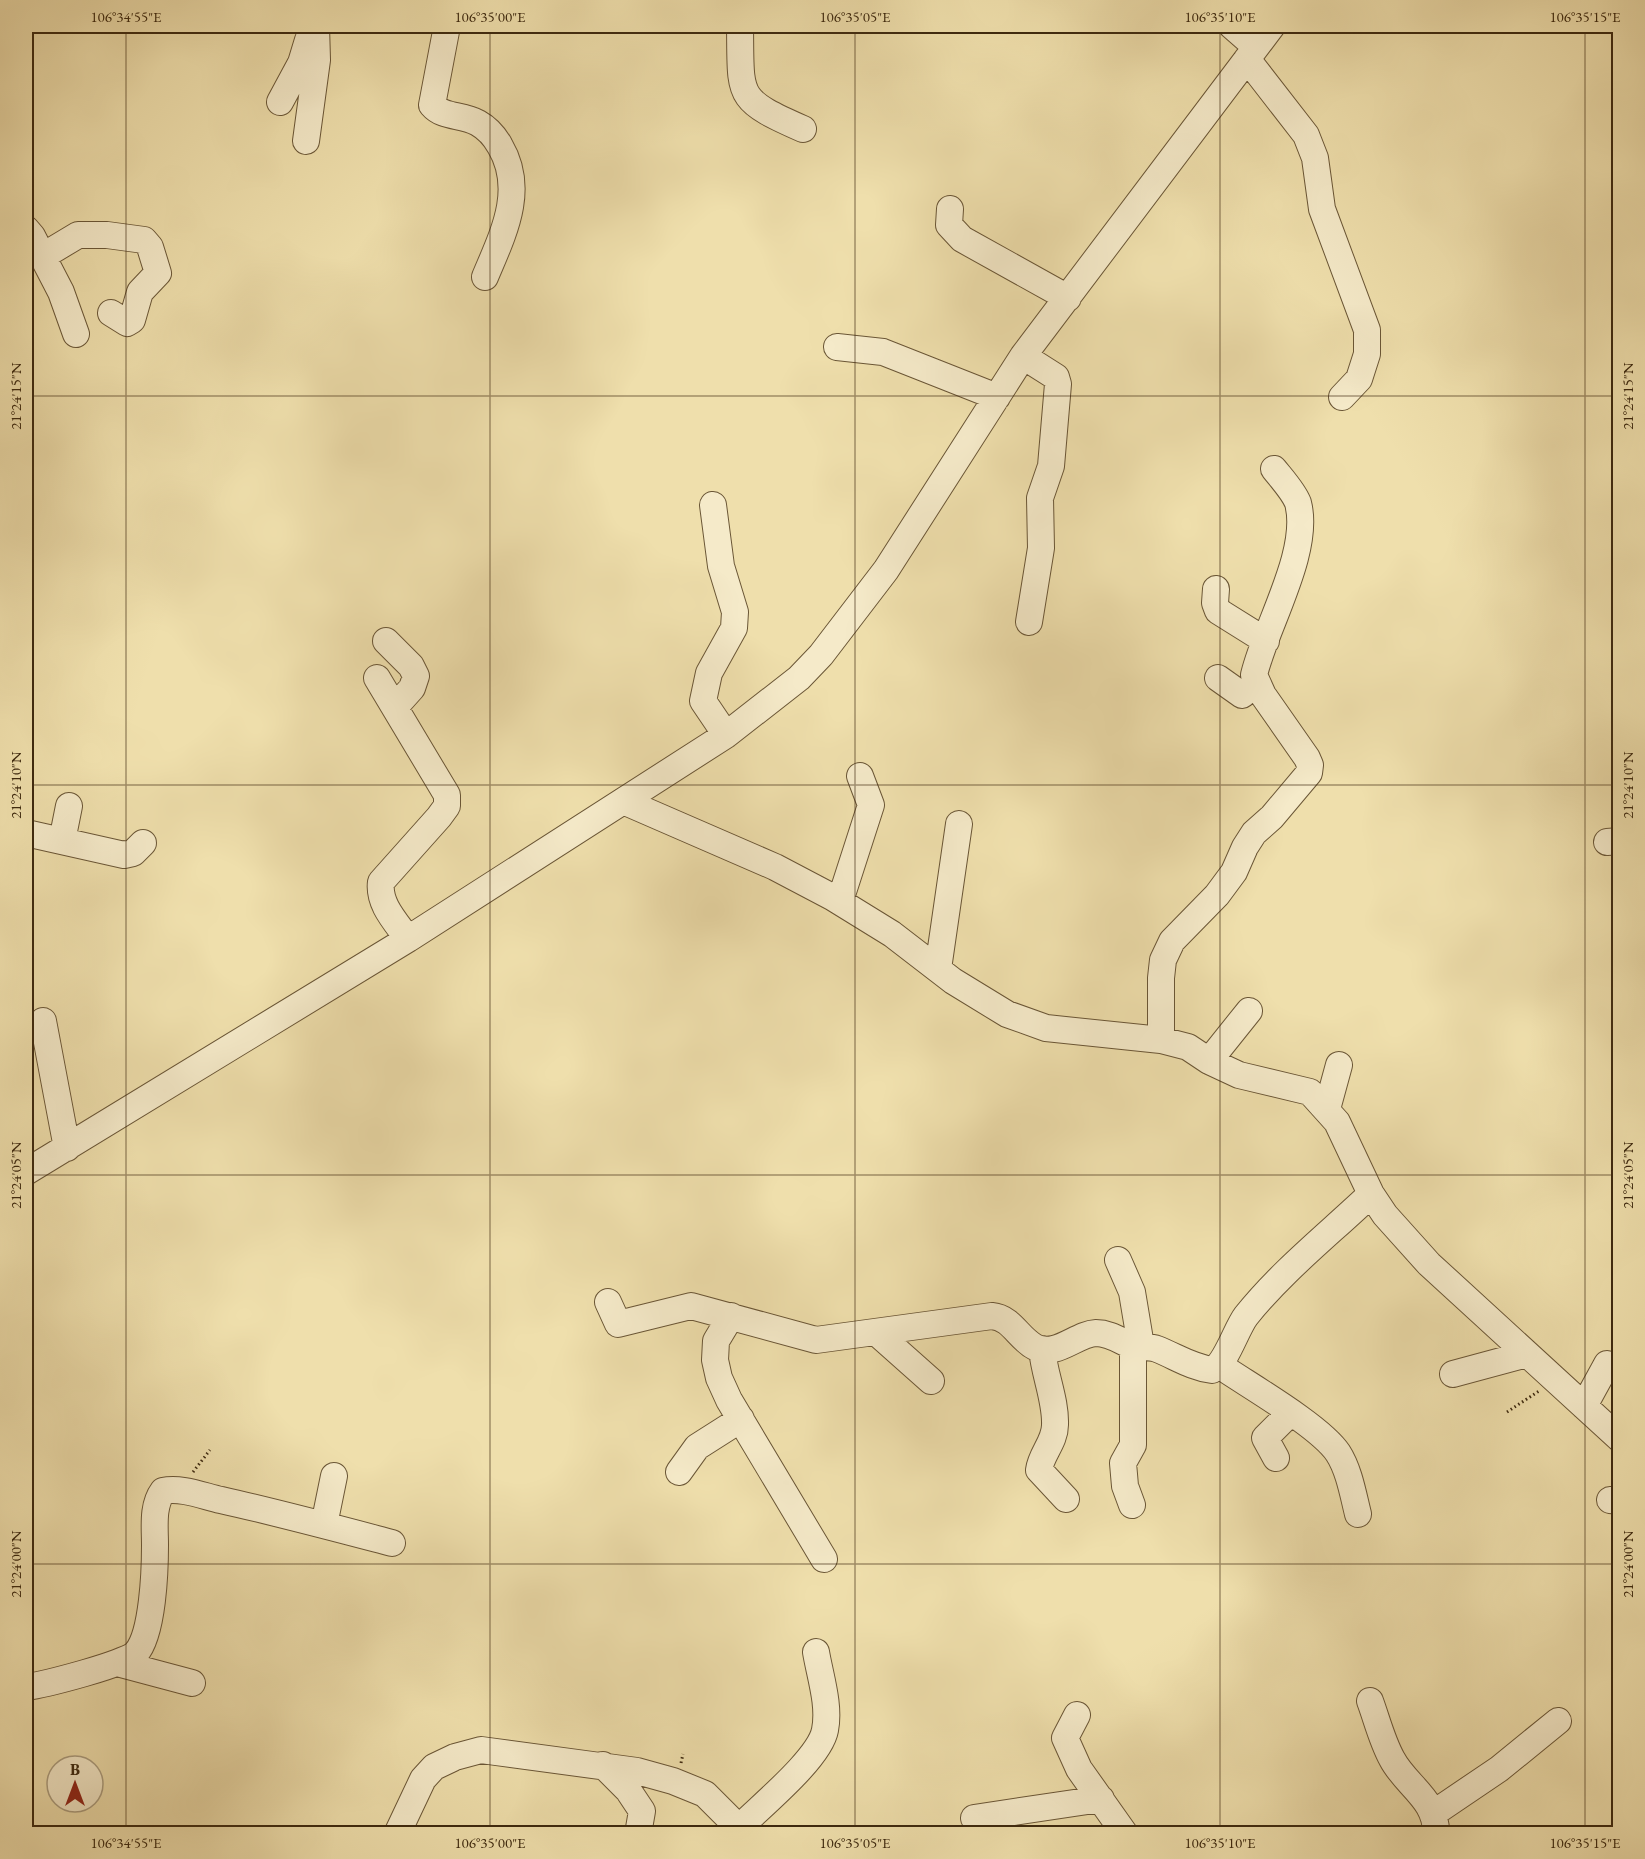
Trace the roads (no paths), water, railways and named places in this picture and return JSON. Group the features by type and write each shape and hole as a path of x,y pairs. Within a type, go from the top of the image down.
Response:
{"street":[{"path":"280,102 301,63 314,26"},
{"path":"306,141 316,60 314,26"},
{"path":"447,26 432,105 440,113 478,123 495,138 507,158 512,182 511,210 485,277"},
{"path":"740,26 742,86 748,99 761,111 803,129"},
{"path":"1232,26 1306,135 1315,158 1322,209 1367,330 1367,354 1359,379 1342,397"},
{"path":"26,1172 408,939 726,735 799,678 844,626 886,570 1023,356 1272,26"},
{"path":"950,209 949,225 962,239 1068,298"},
{"path":"76,334 62,292 33,247 78,235 107,235 144,240 150,247 158,273 140,292 132,320 127,323 111,313"},
{"path":"837,347 883,352 997,397"},
{"path":"1023,356 1056,377 1059,384 1051,466 1040,498 1041,548 1029,622"},
{"path":"1161,1040 1163,960 1172,941 1217,895 1234,873 1254,833 1272,817 1309,773 1310,765 1307,758 1256,683 1254,675 1285,592 1301,525 1297,501 1274,470"},
{"path":"713,505 721,566 735,612 735,620 729,639 709,673 703,701 726,735"},
{"path":"1216,589 1215,603 1218,611 1266,640"},
{"path":"386,641 411,666 416,676 412,688 394,707"},
{"path":"377,678 447,795 447,806 439,817 381,882 380,890 384,906 408,939"},
{"path":"1218,678 1242,695 1256,683"},
{"path":"840,901 871,806 860,776"},
{"path":"623,801 775,867 840,901 892,934 938,969 1007,1014 1046,1028 1161,1040 1188,1047 1209,1061 1239,1075 1310,1092 1337,1122 1371,1194 1385,1215 1429,1264 1620,1439"},
{"path":"62,841 69,806"},
{"path":"938,969 959,824"},
{"path":"26,832 124,855 133,853 143,843"},
{"path":"1209,1061 1249,1011"},
{"path":"43,1021 67,1148"},
{"path":"1327,1109 1339,1065"},
{"path":"608,1302 618,1324 691,1306 816,1340 992,1316 1003,1317 1035,1347 1042,1349 1054,1349 1094,1333 1105,1334 1137,1346 1156,1348 1197,1368 1212,1370 1220,1365 1243,1321 1260,1300 1371,1194"},
{"path":"1118,1260 1132,1292 1137,1346 1133,1445 1123,1463 1125,1486 1132,1505"},
{"path":"731,1316 716,1341 719,1378 824,1559"},
{"path":"877,1333 931,1381"},
{"path":"1042,1349 1055,1423 1052,1442 1039,1470 1066,1499"},
{"path":"1453,1374 1527,1354"},
{"path":"1584,1406 1607,1364"},
{"path":"1220,1365 1312,1428 1337,1452 1350,1482 1358,1514"},
{"path":"1276,1458 1265,1438 1290,1413"},
{"path":"680,1472 697,1447 741,1419"},
{"path":"324,1525 334,1476"},
{"path":"26,1687 117,1663 135,1654 143,1640 155,1585 155,1510 163,1491 188,1493 392,1543"},
{"path":"397,1833 423,1779 434,1767 455,1757 491,1751 638,1771 705,1794 743,1830 803,1766 825,1732 826,1712 816,1652"},
{"path":"117,1663 192,1683"},
{"path":"1370,1701 1392,1760 1429,1803 1435,1823 1558,1721"},
{"path":"1077,1715 1065,1738 1079,1768 1125,1833"},
{"path":"603,1766 628,1790 642,1811 638,1833"},
{"path":"974,1818 1101,1799"}]}
